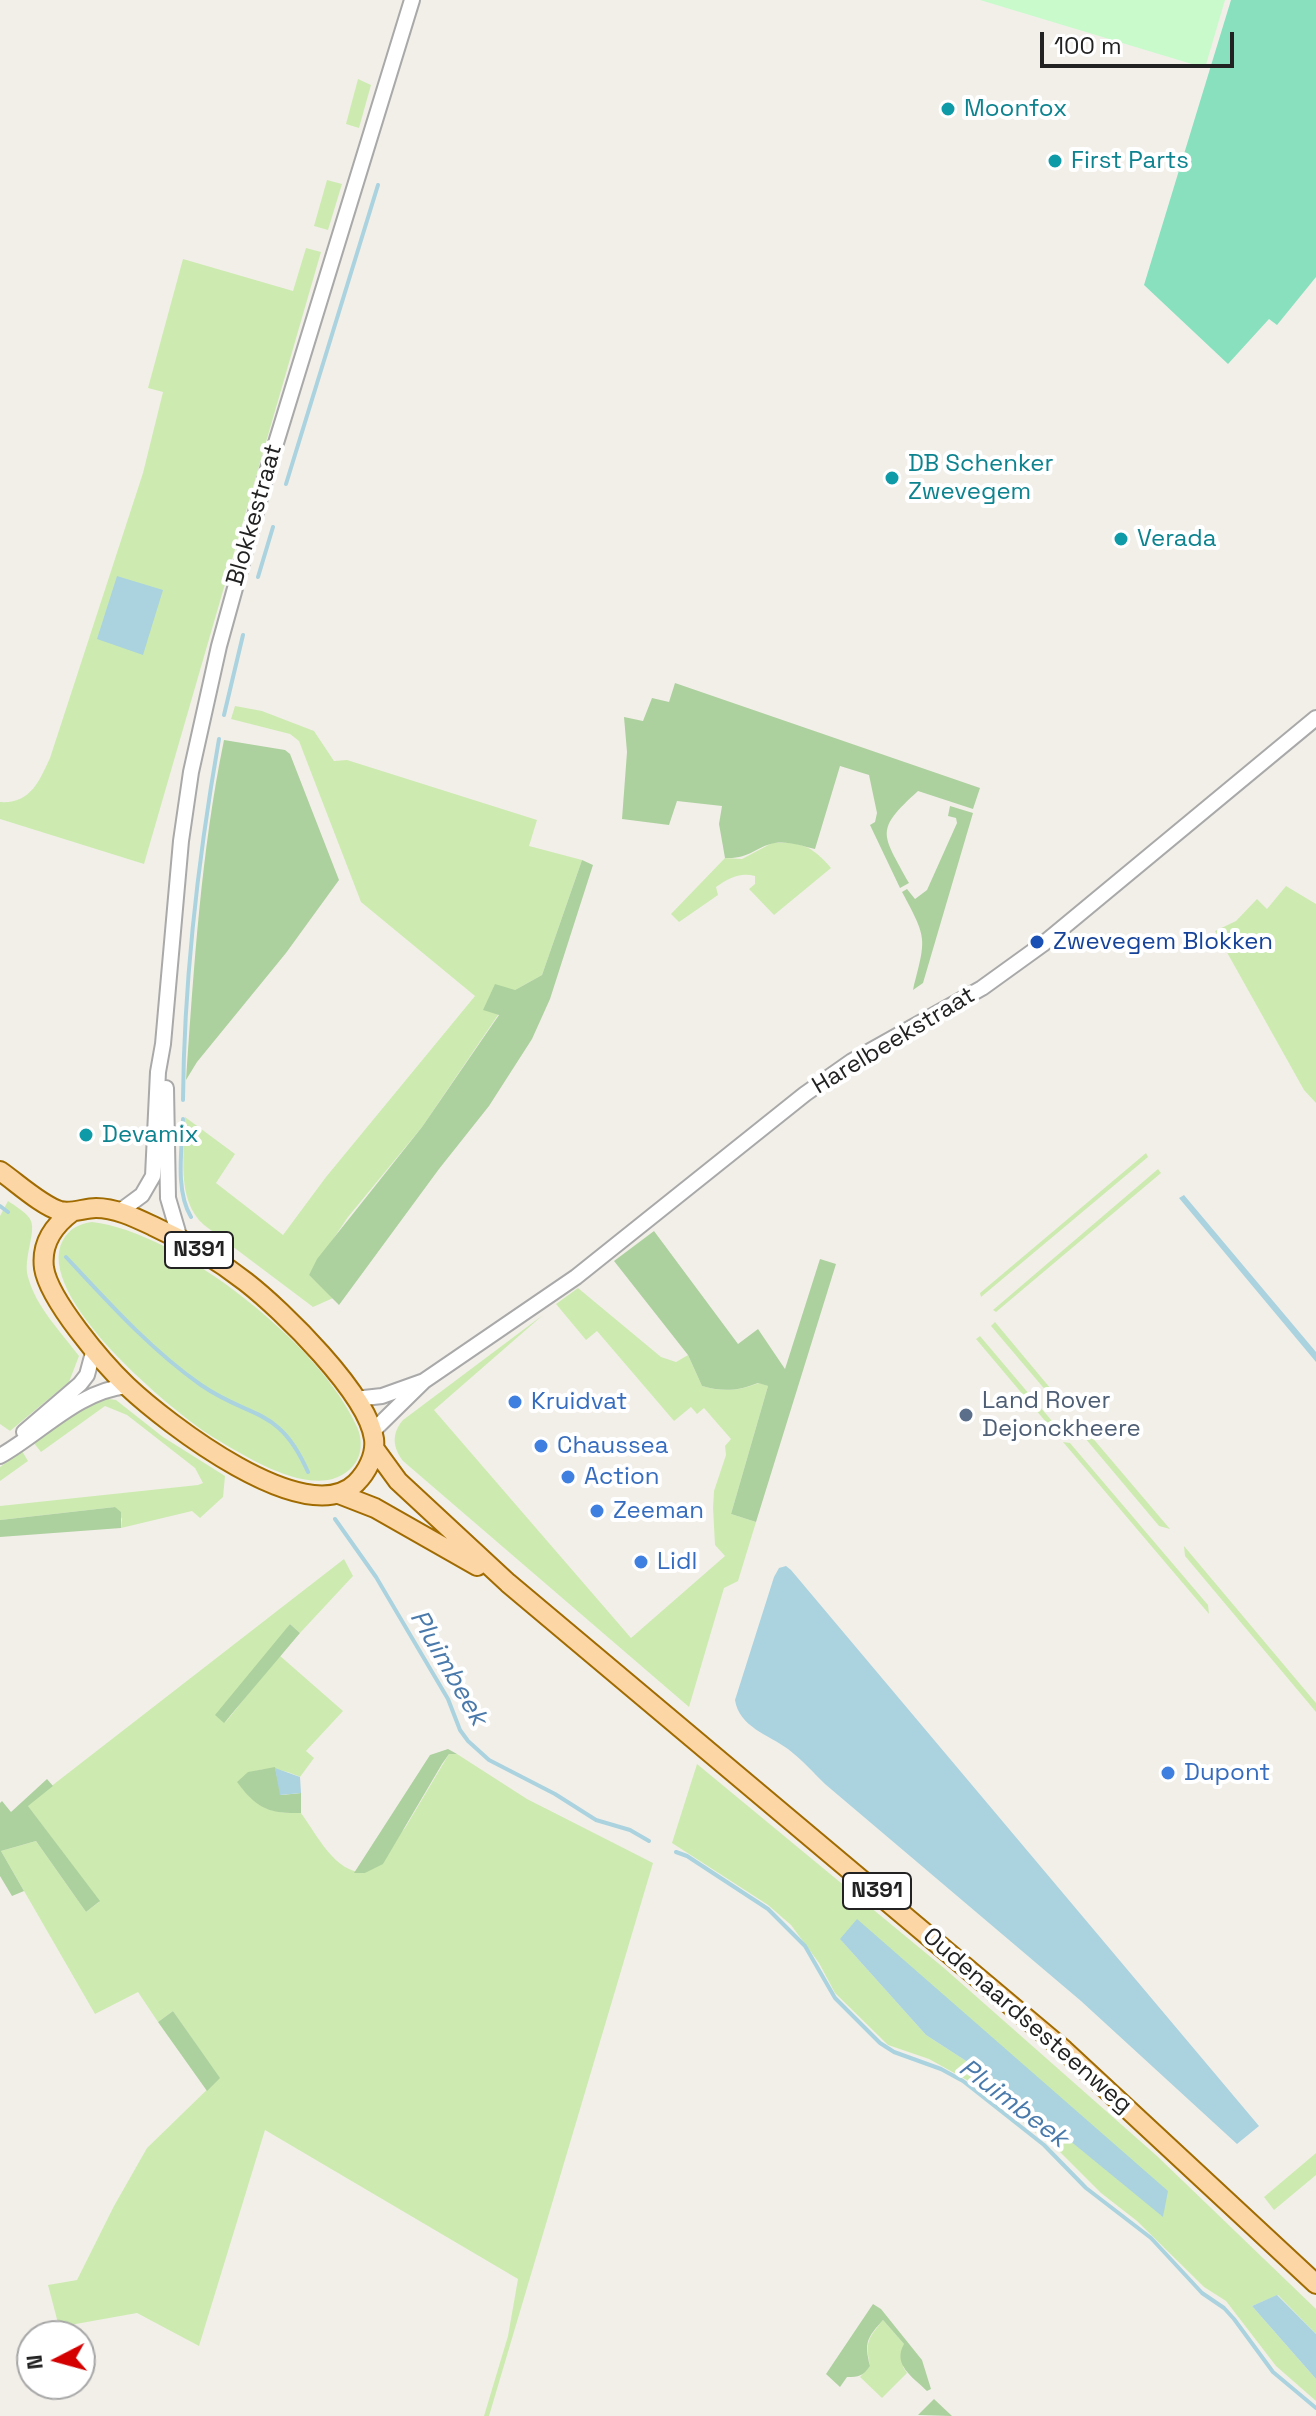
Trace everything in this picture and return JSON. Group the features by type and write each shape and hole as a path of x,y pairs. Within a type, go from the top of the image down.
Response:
{"main road":[{"name":"N391","path":"0,1173 60,1211 95,1208 119,1212 176,1238 244,1281 276,1307 317,1349 355,1399 373,1440"},
{"name":"N391","path":"0,1173 39,1213 50,1235 44,1249 46,1276 61,1303 94,1349 127,1386 195,1440 255,1475 302,1494 339,1494"},
{"path":"50,1235 57,1224 72,1212"},
{"path":"339,1494 361,1478 370,1463 373,1440"},
{"name":"Oudenaardsesteenweg","path":"373,1440 398,1481 508,1583 1064,2050 1316,2284"},
{"name":"Oudenaardsesteenweg","path":"339,1494 375,1508 508,1583"}],"street":[{"name":"Blokkestraat","path":"119,1212 142,1195 153,1176 158,1072 181,841 191,772 215,661 268,469 412,0"},
{"name":"Harelbeekstraat","path":"355,1399 382,1396 424,1381 576,1277 805,1094 852,1061 982,988 1043,944 1316,718"},
{"name":"Blokkestraat","path":"163,1044 168,1198 178,1232 176,1238"},
{"path":"1,1456 13,1441 80,1384 87,1375 94,1349"},
{"name":"Harelbeekstraat","path":"373,1440 424,1381"},
{"path":"1,1456 89,1395 110,1387 127,1386"}],"green space":[{"path":"980,0 1225,0 1205,68"},
{"path":"1231,0 1316,0 1316,277 1277,325 1269,319 1228,364 1144,285"},
{"path":"358,79 371,85 359,128 346,124"},
{"path":"327,180 342,184 328,230 314,226"},
{"path":"306,248 321,252 144,864 0,819 0,802 19,799 32,790 50,758 143,473 163,392 148,388 183,259 293,291"},
{"path":"675,683 980,788 973,809 918,791 904,804 894,815 887,833 888,842 909,883 900,888 870,825 875,822 877,813 869,775 840,766 815,849 775,843 741,857 725,858 719,824 722,806 677,801 669,825 622,819 627,752 624,717 643,721 652,698 669,702"},
{"path":"235,706 262,711 314,731 334,761 347,760 537,820 529,846 582,860 542,975 515,990 422,1127 348,1217 309,1275 333,1298 313,1307 204,1225 195,1214 185,1189 185,1117 235,1154 216,1183 283,1235 326,1177 475,996 361,902 299,741 290,734 231,719"},
{"path":"224,740 285,750 290,754 339,880 186,1080 204,867"},
{"path":"950,806 973,813 923,983 913,990 922,940 917,920 902,892 907,889 915,899 927,890 957,823 956,818 948,816"},
{"path":"772,843 806,847 831,868 774,915 749,889 755,884 755,876 744,875 716,887 718,895 679,922 671,914 725,858 742,859"},
{"path":"582,860 593,865 550,999 532,1039 489,1106 339,1305 309,1275 317,1259 422,1127 499,1015 483,1010 495,984 515,990 542,975"},
{"path":"1286,886 1316,904 1316,1103 1304,1090 1215,931 1236,921 1257,899 1267,909"},
{"path":"1146,1153 1148,1157 981,1297 980,1293"},
{"path":"1158,1169 1161,1173 996,1312 993,1310"},
{"path":"8,1201 31,1221 27,1270 37,1299 79,1356 69,1382 10,1431 0,1424 0,1216"},
{"path":"92,1222 127,1230 165,1247 205,1270 281,1329 339,1395 357,1427 361,1448 353,1466 339,1477 322,1481 285,1474 216,1439 141,1379 86,1320 68,1291 59,1263 66,1236 75,1227"},
{"path":"654,1231 738,1344 758,1329 785,1369 820,1259 836,1264 756,1522 731,1514 768,1386 758,1383 724,1390 702,1386 688,1355 614,1261"},
{"path":"578,1288 661,1357 676,1362 688,1355 702,1386 724,1390 759,1383 768,1386 731,1514 756,1522 738,1581 724,1588 689,1707 403,1461 395,1446 395,1436 403,1420 543,1315 434,1410 631,1638 725,1556 715,1545 713,1508 714,1491 726,1455 725,1446 731,1439 704,1408 697,1414 691,1407 674,1421 597,1331 586,1340 556,1304"},
{"path":"995,1322 1056,1395 1047,1392 991,1326"},
{"path":"980,1336 1052,1421 1051,1428 976,1339"},
{"path":"96,1397 116,1400 163,1437 225,1476 223,1497 200,1518 192,1511 121,1528 122,1519 115,1507 0,1520 0,1506 203,1483 195,1468 127,1415 105,1406 41,1452 33,1442"},
{"path":"1079,1422 1170,1529 1159,1526 1079,1431"},
{"path":"1063,1442 1070,1443 1208,1605 1209,1614"},
{"path":"22,1451 28,1461 0,1481 0,1467"},
{"path":"115,1507 121,1512 121,1528 0,1537 0,1520"},
{"path":"1184,1546 1316,1703 1316,1712 1185,1556"},
{"path":"344,1559 353,1576 300,1633 290,1624 225,1723 279,1655 343,1711 306,1751 314,1758 300,1777 268,1769 252,1772 238,1782 251,1798 272,1810 301,1813 336,1860 354,1871 365,1873 405,1828 449,1754 457,1754 527,1799 653,1863 489,2416 484,2416 508,2336 518,2279 265,2130 199,2346 137,2313 96,2320 57,2320 48,2285 77,2280 147,2148 219,2078 173,2011 158,2022 138,1992 95,2014 1,1851 36,1841 86,1912 99,1902 27,1805"},
{"path":"290,1624 300,1633 224,1723 215,1715"},
{"path":"448,1749 457,1754 449,1754 442,1764 383,1864 365,1873 354,1873 430,1755"},
{"path":"697,1764 944,1968 1157,2156 1316,2309 1316,2334 1278,2295 1252,2306 1316,2379 1316,2401 1276,2366 1226,2301 1204,2287 1060,2152 974,2084 929,2059 888,2045 835,1993 819,1963 791,1925 768,1905 672,1843","holes":["841,1940 1164,2203 1163,2216 997,2081 926,2035"]},
{"path":"275,1767 281,1795 301,1793 301,1813 264,1808 237,1782 248,1772"},
{"path":"47,1779 53,1786 28,1806 100,1901 86,1912 36,1841 1,1851 24,1891 12,1896 0,1876 0,1803 2,1801 11,1812"},
{"path":"173,2011 220,2078 207,2091 158,2022"},
{"path":"1316,2153 1316,2175 1274,2210 1264,2197"},
{"path":"873,2304 881,2309 922,2360 931,2389 927,2391 906,2370 901,2358 904,2344 883,2320 868,2341 870,2366 865,2372 847,2377 840,2387 826,2374"},
{"path":"883,2320 904,2344 903,2367 907,2373 882,2398 860,2377 870,2366 869,2341"},
{"path":"934,2399 952,2416 918,2415"}],"water":[{"path":"117,576 163,590 143,655 97,639"},
{"path":"1184,1195 1316,1352 1316,1362 1179,1198"},
{"path":"786,1566 1259,2126 1237,2144 1081,2001 825,1784 793,1753 742,1717 735,1700 774,1577 779,1568"},
{"path":"275,1768 300,1777 301,1793 280,1795"},
{"path":"857,1919 1168,2191 1163,2217 997,2081 926,2035 840,1939"},
{"path":"1277,2295 1316,2334 1316,2379 1252,2306"}],"waterway":[{"path":"286,484 378,185"},
{"path":"258,577 273,527"},
{"path":"224,715 243,635"},
{"path":"183,1100 186,1009 194,919 219,739"},
{"path":"183,1119 181,1182 191,1217"},
{"name":"Pluimbeek","path":"0,1206 8,1212"},
{"name":"Pluimbeek","path":"66,1257 165,1357 201,1385 275,1425 286,1435 308,1472"},
{"name":"Pluimbeek","path":"335,1519 376,1577 448,1699 460,1730 468,1741 489,1760 555,1794 596,1820 630,1830 649,1841"},
{"name":"Pluimbeek","path":"676,1852 768,1909 805,1946 835,1998 880,2043 963,2081 1044,2145 1086,2188 1151,2238 1202,2293 1224,2308 1273,2372 1316,2408"}],"place":[{"name":"Moonfox","path":"948,109"},
{"name":"First Parts","path":"1055,161"},
{"name":"DB Schenker Zwevegem","path":"892,478"},
{"name":"Verada","path":"1121,539"},
{"name":"Zwevegem Blokken","path":"1037,942"},
{"name":"Devamix","path":"86,1135"},
{"name":"Kruidvat","path":"515,1402"},
{"name":"Land Rover Dejonckheere","path":"966,1415"},
{"name":"Chaussea","path":"541,1446"},
{"name":"Action","path":"568,1477"},
{"name":"Zeeman","path":"597,1511"},
{"name":"Lidl","path":"641,1562"},
{"name":"Dupont","path":"1168,1773"}]}
